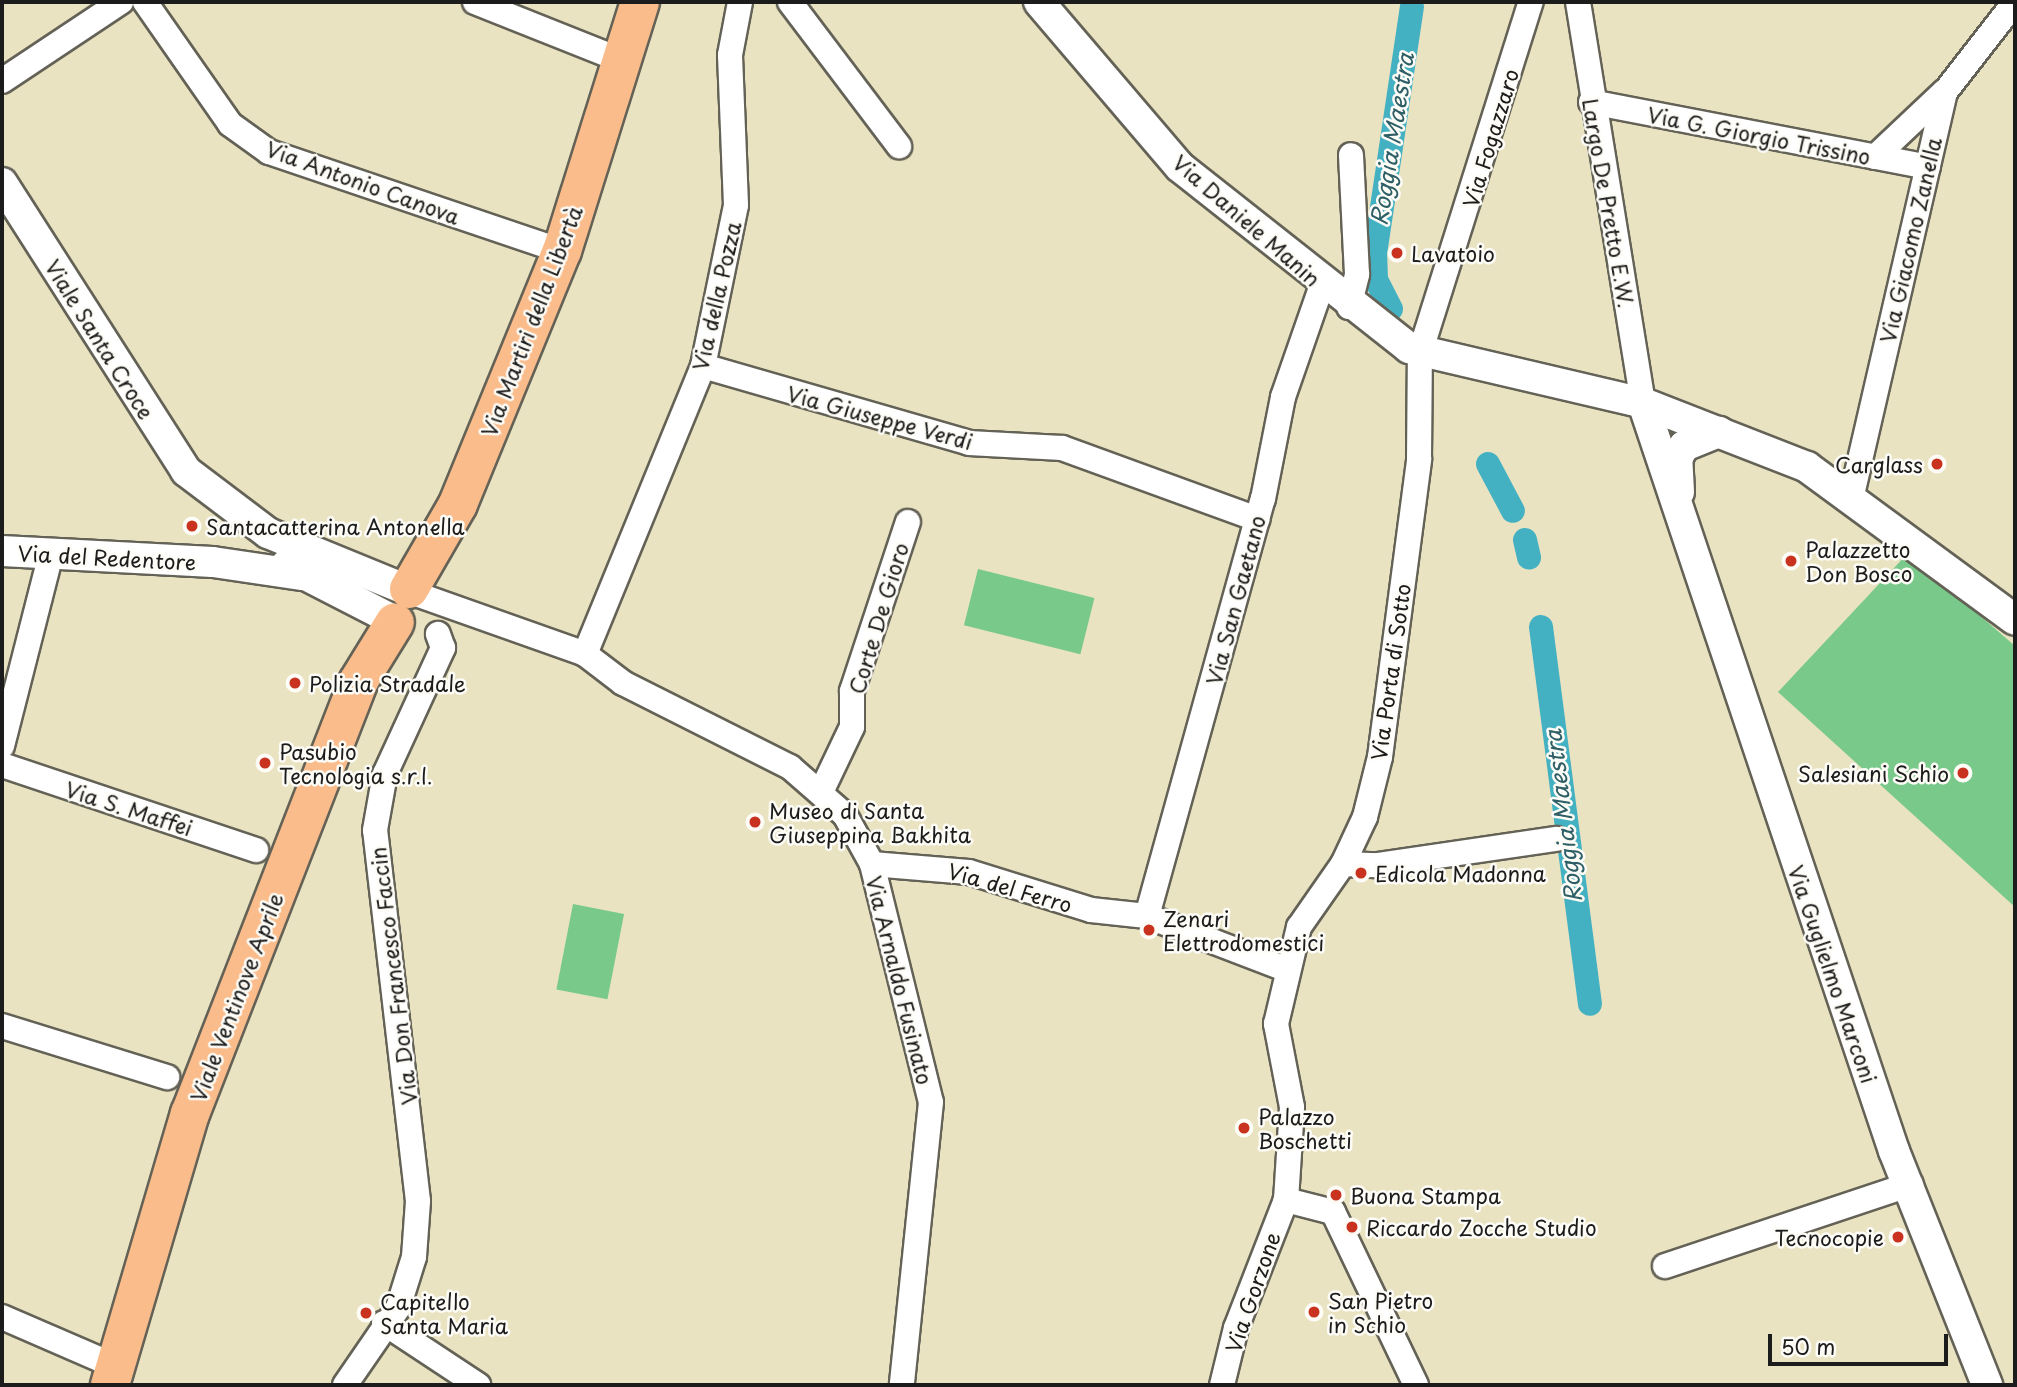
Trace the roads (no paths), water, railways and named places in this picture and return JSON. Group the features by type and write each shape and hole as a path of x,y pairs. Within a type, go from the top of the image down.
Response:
{"main road":[{"name":"Via Martiri della Libertà","path":"402,602 458,504 562,251 618,59 640,2"},
{"name":"Viale Ventinove Aprile","path":"113,1375 190,1114 358,682 402,602"}],"street":[{"path":"2,81 121,2"},
{"name":"Via Antonio Canova","path":"145,2 230,124 269,152 562,251"},
{"path":"475,2 618,59"},
{"name":"Via della Pozza","path":"584,654 703,366 736,205 730,55 740,2"},
{"path":"790,2 899,146"},
{"name":"Via Daniele Manin","path":"1039,2 1180,167 1349,307 1420,353"},
{"name":"Via Fogazzaro","path":"1420,353 1531,2"},
{"name":"Largo De Pretto E.W.","path":"1578,2 1591,102 1643,403"},
{"name":"Via Giacomo Zanella","path":"1850,499 1945,92 2015,2"},
{"path":"1875,157 1945,92"},
{"name":"Via G. Giorgio Trissino","path":"1591,102 1928,167"},
{"path":"1349,307 1357,274 1351,155"},
{"name":"Viale Santa Croce","path":"2,183 156,429 206,488 301,575 402,602"},
{"name":"Via San Gaetano","path":"1147,916 1257,519 1283,397 1322,285"},
{"path":"1420,353 1643,403 1807,467 2015,620"},
{"name":"Via Porta di Sotto","path":"1288,970 1299,927 1343,864 1365,817 1380,757 1419,460 1420,353"},
{"name":"Via Giuseppe Verdi","path":"703,366 969,443 1062,448 1257,519"},
{"name":"Via Guglielmo Marconi","path":"1643,403 1774,807 1987,1385"},
{"name":"Via Guglielmo Marconi","path":"1694,557 1677,459 1691,439 1719,432"},
{"name":"Corte De Gioro","path":"821,792 852,727 852,691 908,522"},
{"name":"Viale Santa Croce","path":"259,536 402,602"},
{"name":"Via del Redentore","path":"213,562 259,536"},
{"name":"Via del Redentore","path":"2,551 50,557 213,562 301,575"},
{"path":"2,746 50,557"},
{"name":"Via Arnaldo Fusinato","path":"402,602 584,654 623,683 744,740 821,792 845,815 872,864 931,1102 902,1385"},
{"name":"Via Don Francesco Faccin","path":"345,1385 407,1286 418,1201 375,830 385,774 443,648 438,634"},
{"name":"Via S. Maffei","path":"2,765 256,850"},
{"path":"1343,864 1377,865 1556,839"},
{"name":"Via del Ferro","path":"872,864 969,872 1091,910 1147,916 1288,970"},
{"name":"Via Gorzone","path":"1222,1385 1236,1328 1286,1200 1292,1107 1276,1024 1288,970"},
{"path":"2,1026 167,1077"},
{"path":"1665,1266 1911,1184"},
{"path":"1286,1200 1333,1212 1416,1385"},
{"path":"2,1317 113,1375"},
{"path":"384,1323 478,1385"}],"waterway":[{"name":"Roggia Maestra","path":"1391,309 1376,279 1375,254 1412,7"},
{"name":"Roggia Maestra","path":"1488,464 1513,511"},
{"name":"Roggia Maestra","path":"1525,540 1529,558"},
{"name":"Roggia Maestra","path":"1541,627 1590,1004"}],"place":[{"name":"Lavatoio","path":"1397,253"},
{"name":"Carglass","path":"1937,464"},
{"name":"Santacatterina Antonella","path":"192,526"},
{"name":"Palazzetto Don Bosco","path":"1791,561"},
{"name":"Polizia Stradale","path":"295,683"},
{"name":"Pasubio Tecnologia s.r.l.","path":"265,763"},
{"name":"Salesiani Schio","path":"1963,773"},
{"name":"Museo di Santa Giuseppina Bakhita","path":"755,822"},
{"name":"Edicola Madonna","path":"1361,873"},
{"name":"Zenari Elettrodomestici","path":"1149,930"},
{"name":"Palazzo Boschetti","path":"1244,1128"},
{"name":"Buona Stampa","path":"1336,1195"},
{"name":"Riccardo Zocche Studio","path":"1352,1227"},
{"name":"Tecnocopie","path":"1898,1237"},
{"name":"San Pietro in Schio","path":"1314,1312"},
{"name":"Capitello Santa Maria","path":"366,1313"}]}
